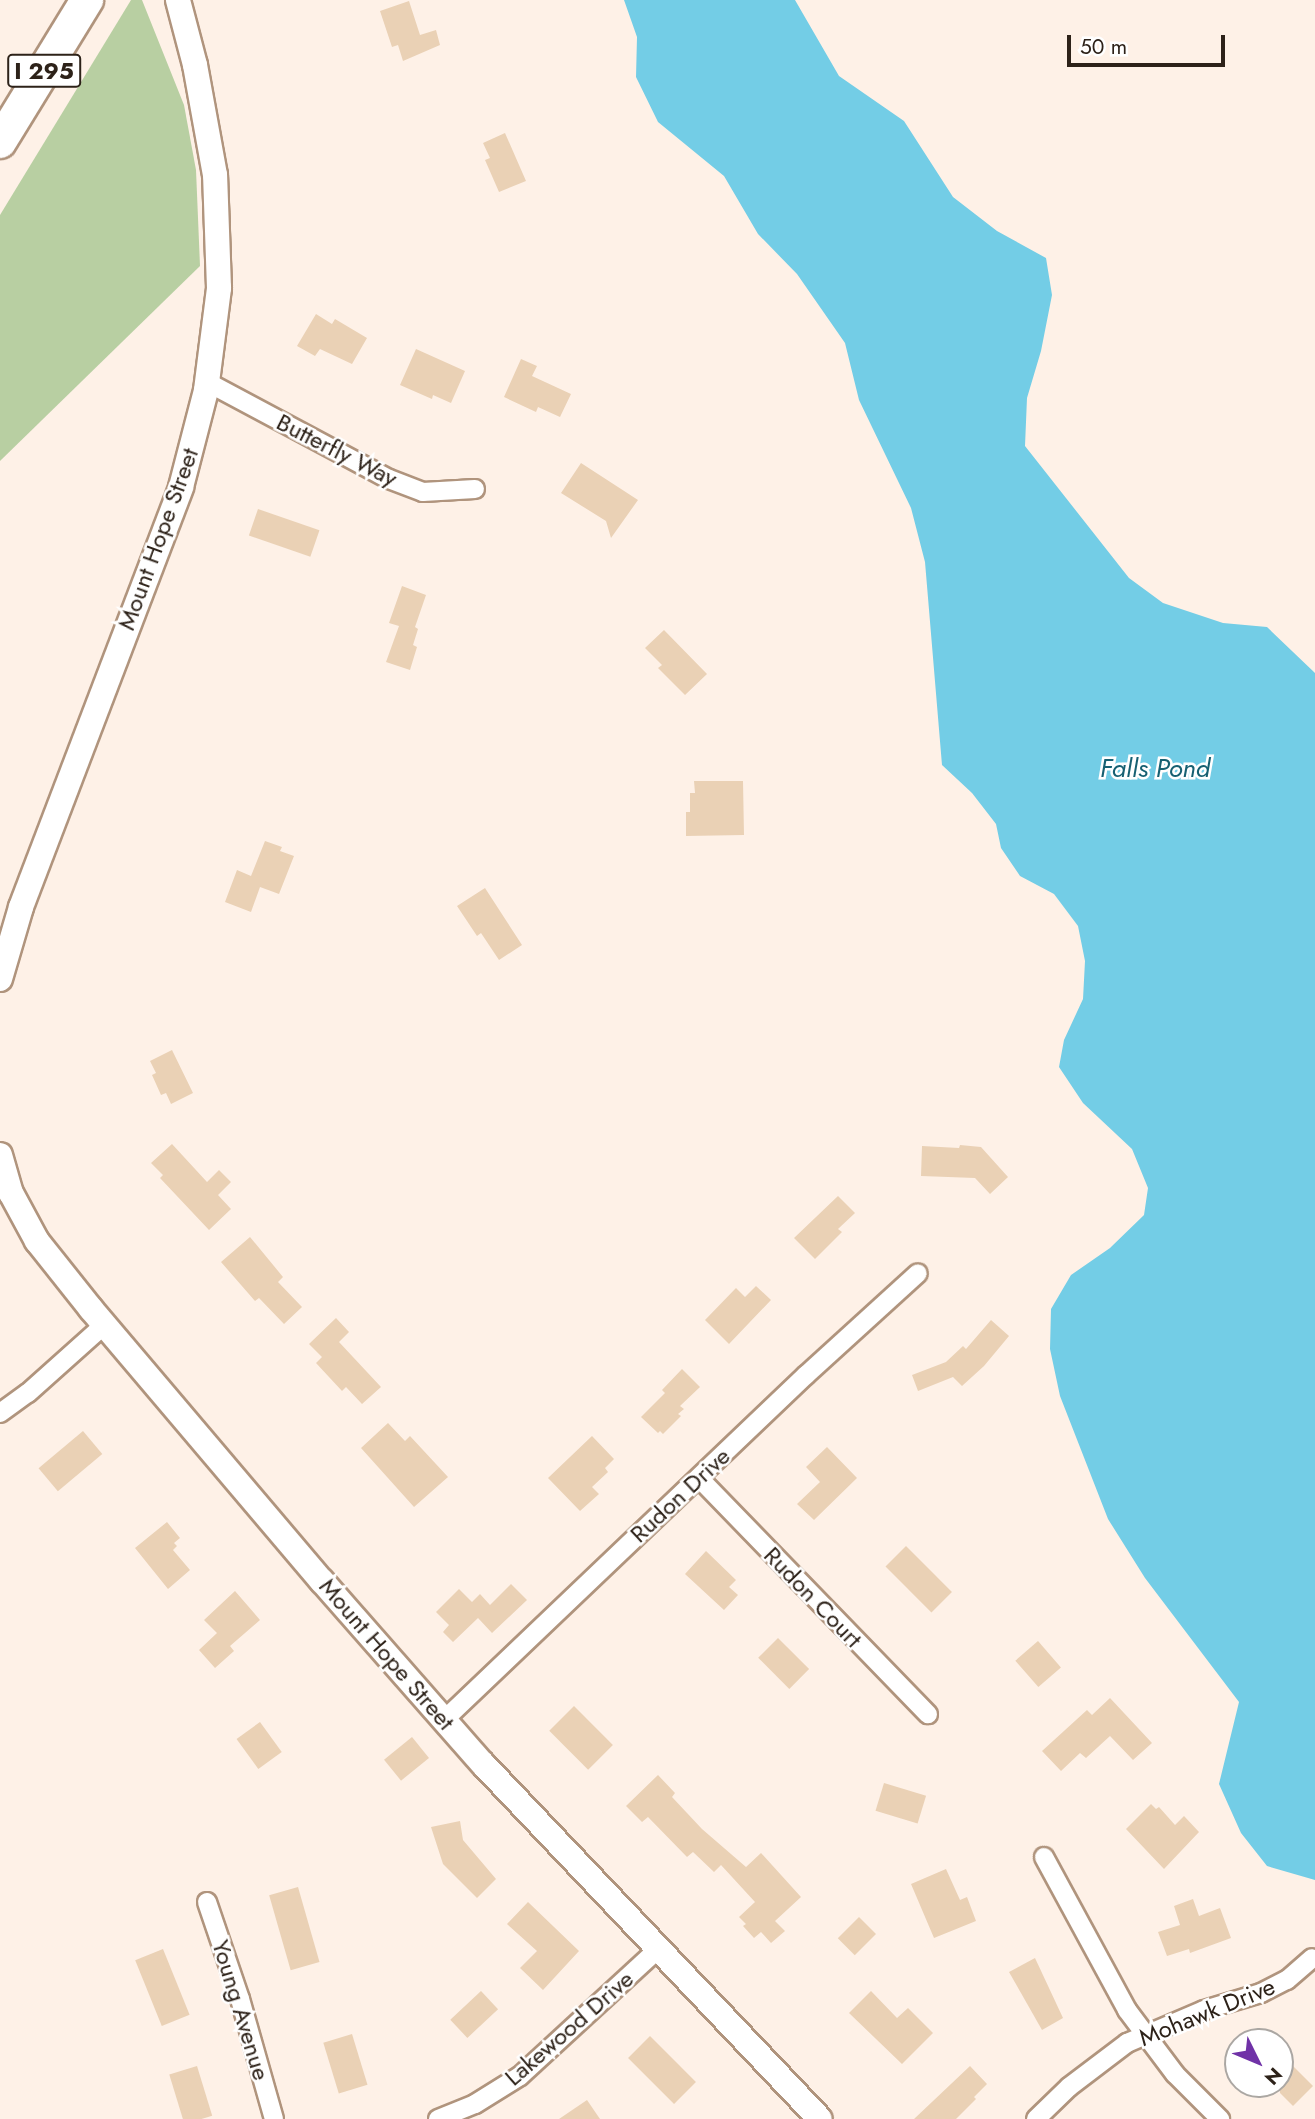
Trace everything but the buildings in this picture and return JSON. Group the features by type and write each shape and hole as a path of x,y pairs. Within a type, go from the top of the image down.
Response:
{"highway":[{"name":"I 295","path":"0,142 88,0"}],"street":[{"name":"Mount Hope Street","path":"0,979 21,907 181,487 206,382 219,288 215,174 195,65 178,0"},
{"name":"Butterfly Way","path":"206,382 389,479 423,492 475,489"},
{"name":"Mount Hope Street","path":"0,1155 11,1193 37,1241 104,1325 444,1720 820,2119"},
{"name":"Rudon Drive","path":"444,1720 918,1273"},
{"path":"0,1413 28,1393 104,1325"},
{"name":"Rudon Court","path":"699,1478 928,1714"},
{"path":"1044,1857 1127,2010 1175,2074 1220,2119"},
{"name":"Young Avenue","path":"207,1902 240,1999 274,2119"},
{"name":"Lakewood Drive","path":"438,2119 475,2104 520,2076 658,1949"},
{"name":"Mohawk Drive","path":"1036,2119 1069,2087 1127,2043 1204,2010 1261,1993 1287,1980 1312,1958"}],"green space":[{"path":"131,0 142,0 184,105 196,170 200,266 0,461 0,215"}],"water":[{"name":"Falls Pond","path":"624,0 795,0 839,76 904,121 953,197 997,231 1046,258 1052,295 1041,351 1027,398 1025,446 1129,578 1163,603 1223,623 1267,627 1315,673 1315,1880 1267,1866 1241,1833 1219,1784 1239,1702 1145,1578 1108,1519 1060,1396 1050,1349 1051,1309 1071,1275 1110,1248 1144,1215 1148,1188 1132,1149 1083,1103 1059,1067 1064,1040 1083,999 1085,961 1078,926 1054,894 1020,876 1001,848 996,824 972,793 942,765 925,562 911,508 859,400 845,343 797,274 758,234 724,176 658,122 636,77 637,37"}]}
